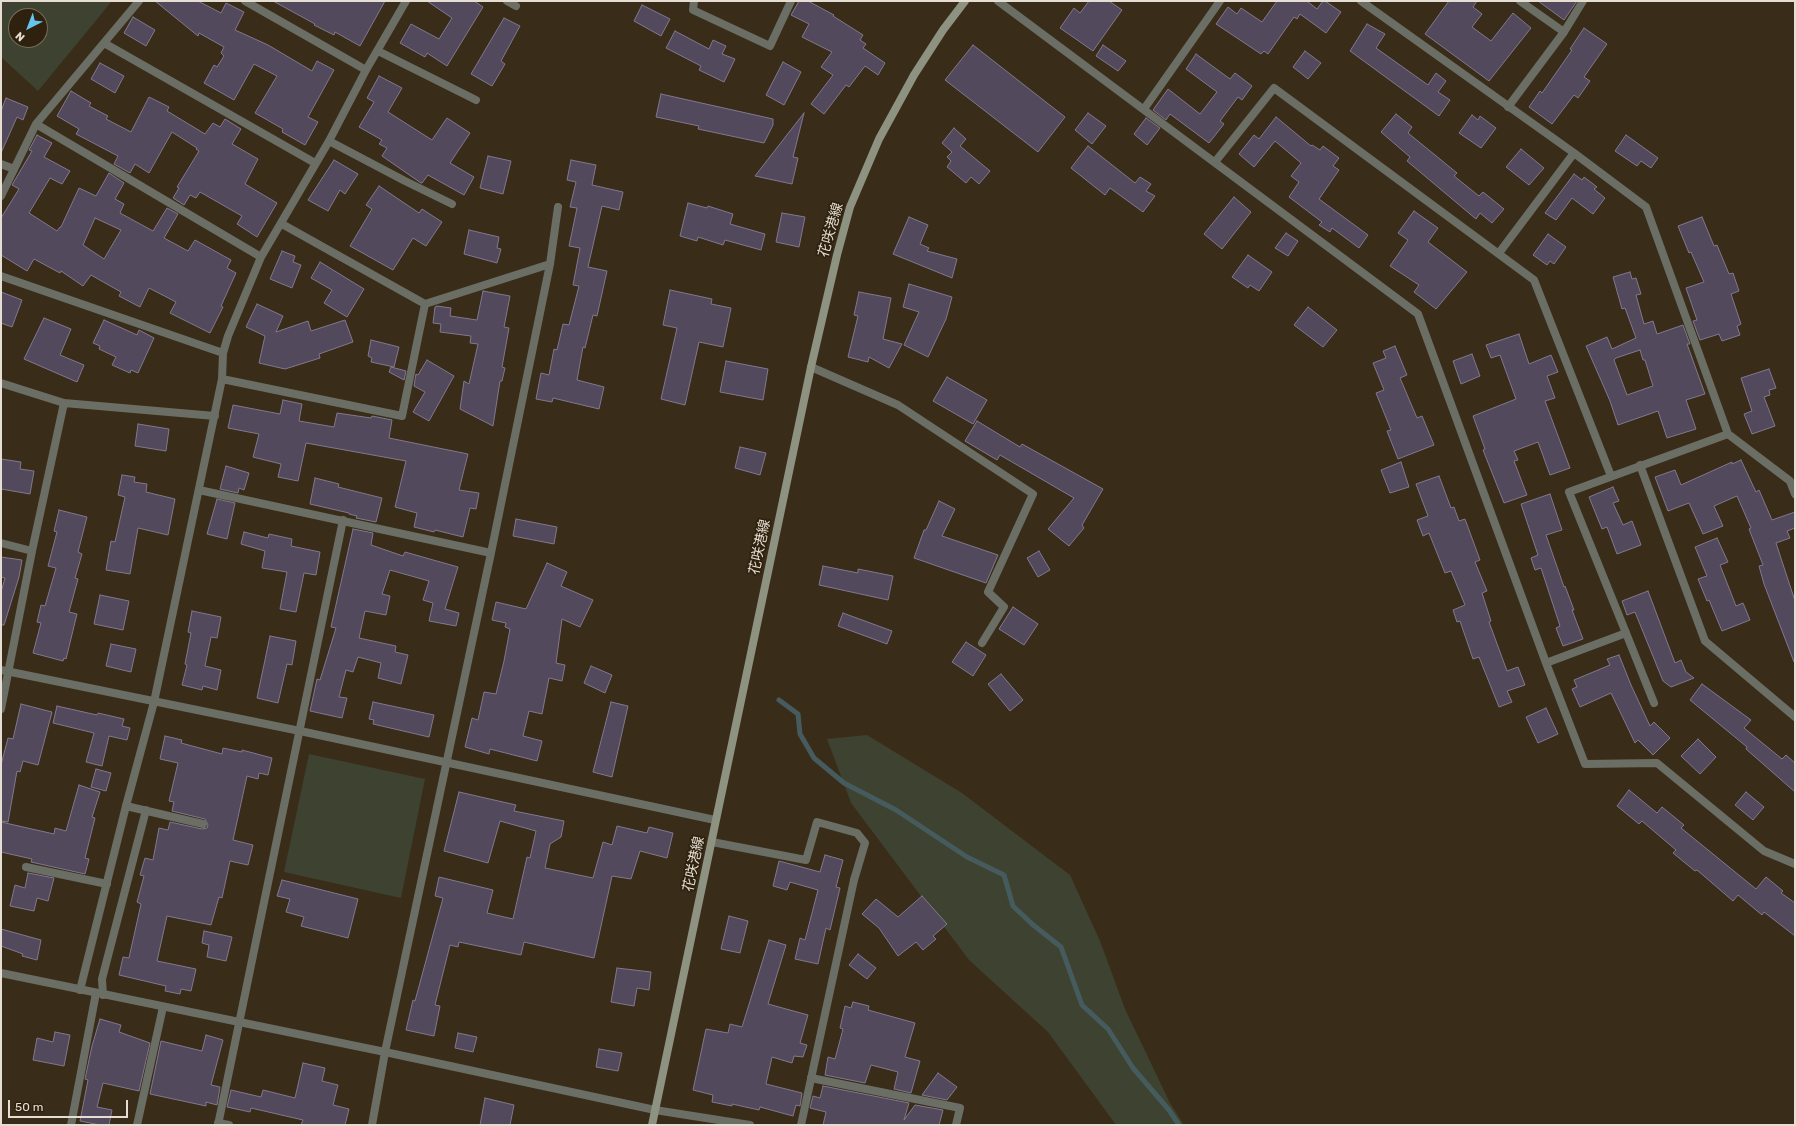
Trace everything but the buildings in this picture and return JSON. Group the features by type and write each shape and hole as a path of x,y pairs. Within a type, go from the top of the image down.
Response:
{"main road":[{"name":"花咲港線","path":"652,1125 811,367 837,255 850,207 879,139 914,76 943,30 965,1"}],"street":[{"path":"1,196 36,124 139,1"},
{"path":"245,1 366,70"},
{"path":"80,990 126,806 154,702 215,416 222,379 223,353 228,336 261,257 282,224 315,163 329,141 366,70 406,1"},
{"path":"507,1 516,6"},
{"path":"694,1 693,10 770,46 791,1"},
{"path":"998,1 1418,314 1546,663 1585,764 1657,763 1764,851 1795,864"},
{"path":"1144,109 1220,1"},
{"path":"1361,1 1574,153 1646,207 1728,434 1790,481 1795,494"},
{"path":"1520,1 1564,32"},
{"path":"1508,107 1564,32 1583,1"},
{"path":"104,43 315,163"},
{"path":"378,51 476,100"},
{"path":"1215,162 1274,88 1499,252 1534,280 1611,476"},
{"path":"36,124 261,257"},
{"path":"329,141 405,182 452,204"},
{"path":"1499,252 1574,153"},
{"path":"1,164 14,169"},
{"path":"372,1125 385,1052 491,553 550,264 558,207"},
{"path":"282,224 425,304 550,264"},
{"path":"1,276 223,353"},
{"path":"222,379 402,416 425,304"},
{"path":"811,367 898,405 1033,494 988,592 1004,607 982,643"},
{"path":"1,383 64,403 215,416"},
{"path":"1,709 5,671 64,403"},
{"path":"1654,703 1569,492 1728,434"},
{"path":"1640,465 1705,641 1795,717"},
{"path":"199,490 491,553"},
{"path":"229,1125 218,1124 343,520"},
{"path":"1,543 32,551"},
{"path":"1546,663 1626,633"},
{"path":"5,671 300,731 715,820"},
{"path":"126,806 203,824"},
{"path":"71,1125 102,979 146,810"},
{"path":"712,842 806,860 817,822 857,833 865,843 854,880 801,1125"},
{"path":"26,867 107,884"},
{"path":"1,973 385,1052 654,1110 750,1125"},
{"path":"137,1125 163,1007"},
{"path":"811,1078 960,1108 956,1125"}],"green space":[{"path":"1,1 112,1 38,91 1,57"},
{"path":"867,735 962,793 1070,875 1100,941 1125,1009 1170,1103 1184,1125 1116,1125 1048,1032 969,960 851,803 827,739"},
{"path":"309,754 425,779 401,898 284,872"}],"waterway":[{"path":"779,700 798,714 800,734 814,758 844,783 896,810 967,857 1004,875 1013,906 1032,924 1061,947 1082,1005 1108,1029 1133,1068 1169,1110 1179,1125"}]}
